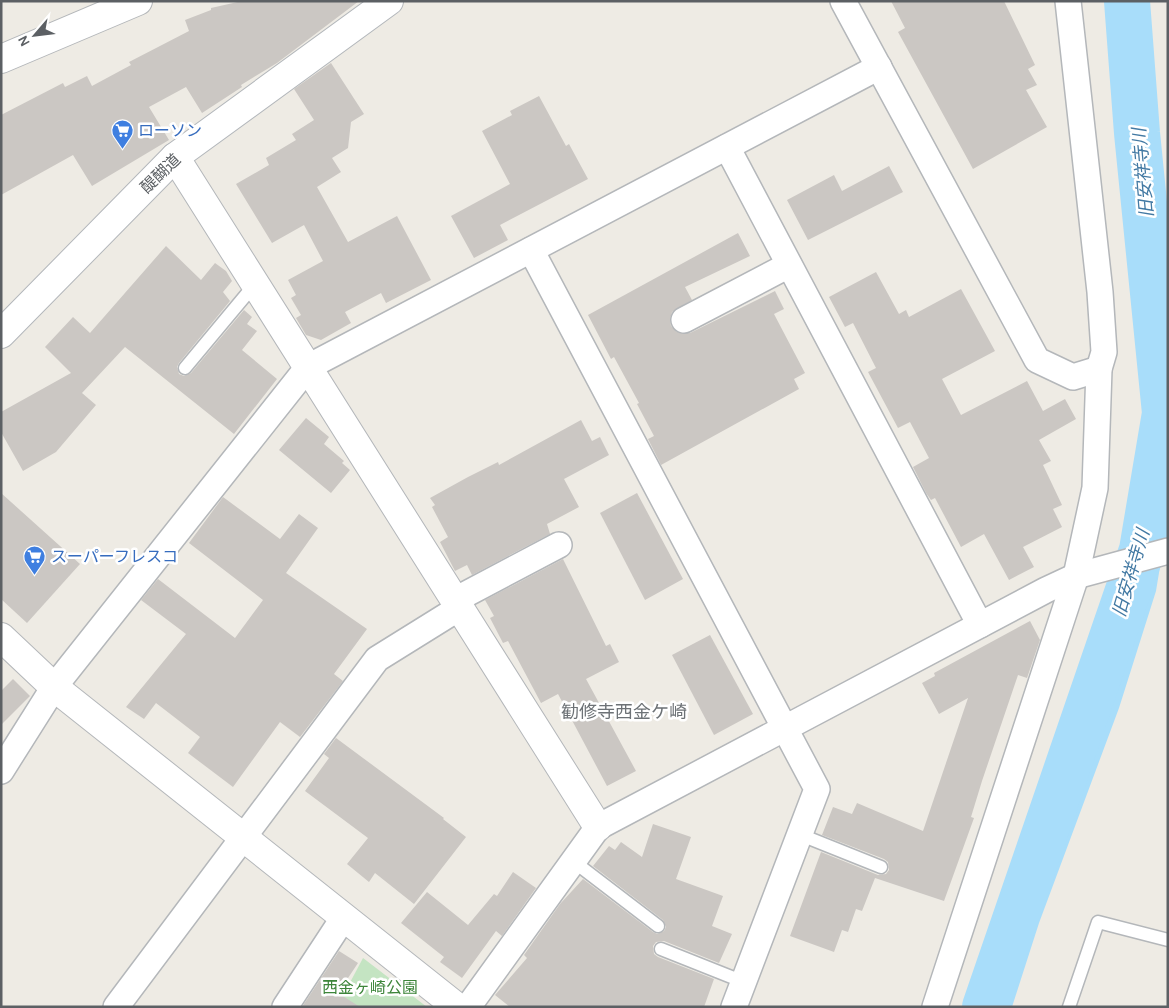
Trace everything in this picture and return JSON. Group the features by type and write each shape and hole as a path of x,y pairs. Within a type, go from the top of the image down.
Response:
{"street":[{"path":"1,59 138,1"},
{"name":"醍醐道","path":"1,334 175,157 389,1"},
{"path":"843,1 1037,360 1073,377 1099,369"},
{"path":"935,1007 1076,576 1096,488 1099,369 1104,352 1100,292 1068,1"},
{"path":"1,771 54,687 308,367 879,67"},
{"path":"727,147 980,625"},
{"path":"175,157 598,827"},
{"path":"531,250 818,789 734,1007"},
{"path":"684,320 789,265"},
{"path":"116,1007 377,659 457,604 559,545"},
{"path":"468,1007 598,827 1076,576 1168,551"},
{"path":"1,637 54,687 457,1007"},
{"path":"285,1007 344,917"}],"lane":[{"path":"185,368 255,284"},
{"path":"801,835 880,868"},
{"path":"573,861 658,926"},
{"path":"1069,1007 1098,922 1168,940"},
{"path":"661,949 744,982"}],"green space":[{"name":"西金ヶ崎公園","path":"363,958 427,1007 337,1007"}],"water":[{"path":"1123,1 1139,1 1156,102 1155,137 1168,241 1168,377 1164,313"},
{"path":"1168,377 1168,518 1156,591 1119,708 1039,923 1012,1007 989,1007 997,973 1020,935 1040,880 1116,656 1151,525 1155,444"}],"building":[{"path":"242,1 359,1 277,63 241,85 242,87 202,113 186,87 149,107 169,140 92,186 73,155 1,195 1,115 63,83 65,87 87,76 92,86 131,65 129,62 189,31 185,20 211,10 211,8"},
{"path":"891,1 1004,1 1035,65 1028,69 1037,85 1026,90 1047,127 973,169 898,32 905,28"},
{"path":"331,63 364,114 351,122 348,148 332,158 341,172 317,187 348,242 397,216 431,280 386,303 381,293 345,312 351,323 321,340 306,335 296,318 301,315 291,298 296,295 288,280 323,261 304,225 272,243 236,184 269,165 266,158 296,140 292,134 314,120 294,89"},
{"path":"539,96 566,146 569,144 588,179 500,225 508,240 474,258 451,216 510,184 482,131 512,115 510,111"},
{"path":"889,166 903,192 808,240 787,200 834,175 842,191"},
{"path":"738,233 750,256 685,287 692,300 672,312 671,326 677,332 690,333 775,291 784,309 774,314 805,373 794,379 799,389 661,465 648,439 654,436 637,404 639,403 614,357 611,359 588,315"},
{"path":"166,246 201,280 215,263 226,271 232,281 223,292 230,301 179,363 177,367 179,374 184,376 191,373 244,310 252,317 247,324 257,331 242,350 277,379 234,434 125,347 82,393 96,405 56,452 23,471 1,432 1,412 71,373 45,347 73,317 90,333"},
{"path":"876,272 899,314 906,310 909,317 961,289 995,351 942,379 961,415 1027,381 1043,411 1065,399 1076,419 1039,440 1051,461 1043,465 1062,505 1053,509 1062,527 1023,547 1034,567 1009,580 984,534 961,547 935,498 931,500 926,493 913,467 929,458 910,422 898,428 868,372 876,368 853,323 845,327 829,297"},
{"path":"306,418 329,437 324,444 344,461 342,463 350,470 331,493 279,450"},
{"path":"581,420 592,441 600,437 609,455 564,479 579,507 547,524 550,534 472,575 467,565 455,571 440,542 448,537 432,507 435,505 430,498 498,462 499,465"},
{"name":"スーパーフレスコ","path":"1,493 80,564 27,623 1,599"},
{"path":"637,493 683,579 645,600 600,513"},
{"path":"223,497 280,539 299,514 318,528 286,573 367,629 334,674 343,681 300,737 280,722 233,787 188,753 200,737 156,703 144,719 126,707 186,634 141,600 158,579 235,638 263,600 189,543"},
{"path":"563,559 606,646 610,644 619,662 586,679 636,771 607,786 558,694 541,703 508,641 503,643 490,618 494,616 485,600"},
{"path":"1030,621 1040,640 1027,678 1018,675 982,781 971,817 974,818 944,901 875,878 862,911 856,909 848,932 842,930 834,952 790,936 821,852 878,875 886,874 889,870 888,862 884,859 822,835 833,807 852,814 857,803 923,831 968,698 939,714 922,683 935,676 934,673"},
{"path":"710,635 753,714 714,735 672,655"},
{"path":"13,679 30,696 1,725 1,691"},
{"path":"336,738 444,818 466,837 414,904 375,873 369,882 347,864 368,838 305,791 329,758 324,754"},
{"path":"653,824 691,837 676,879 723,896 712,926 732,934 719,963 664,941 656,942 653,946 654,954 658,957 714,979 704,1007 510,1007 495,995 527,958 524,955 560,904 583,879 653,932 657,934 664,931 666,927 663,920 593,866 609,846 615,850 621,842 642,857"},
{"path":"513,872 536,888 502,936 496,931 462,978 440,962 444,957 401,923 427,892 468,925 494,894 497,896"},
{"path":"339,951 358,963 338,993 360,1007 302,1007"}],"waterway":[{"name":"旧安祥寺川","path":"985,1007 1142,550 1165,413 1137,133 1127,1"}],"place":[{"name":"ローソン","path":"122,149"},
{"name":"スーパーフレスコ","path":"35,575"}],"district":[{"name":"勧修寺西金ケ崎","path":"624,712"}]}
